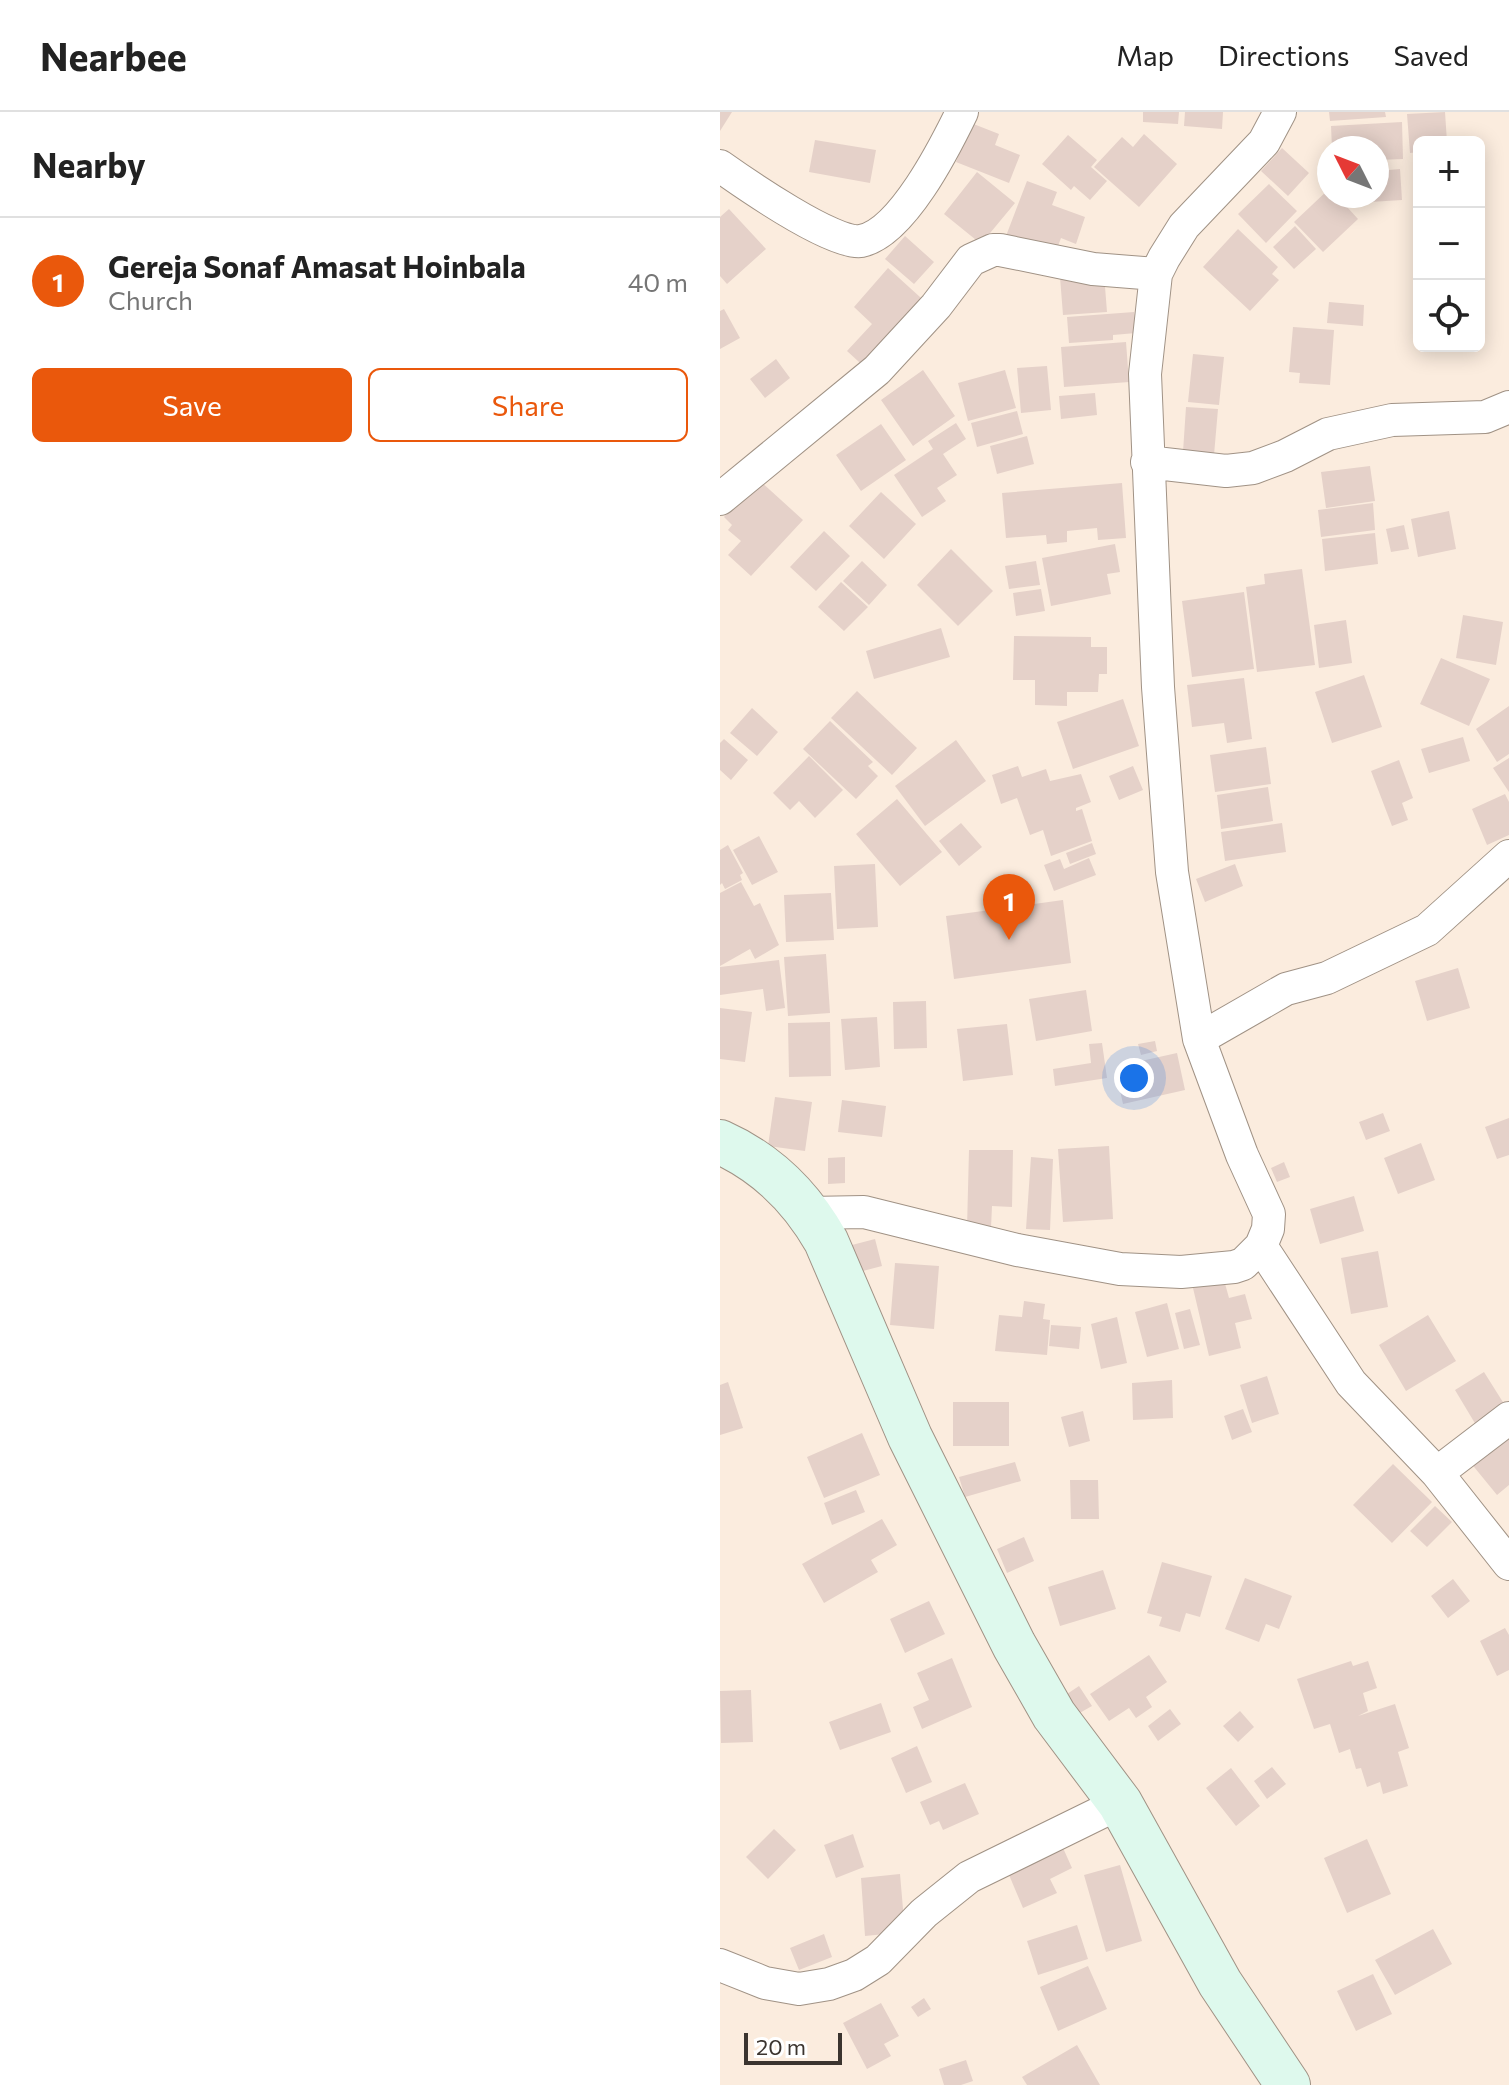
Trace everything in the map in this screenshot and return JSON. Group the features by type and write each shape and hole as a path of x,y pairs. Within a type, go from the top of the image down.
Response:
{"street":[{"path":"720,166 779,205 840,239 860,241 885,228 909,203 928,176 962,112"},
{"path":"809,1213 864,1212 1017,1250 1141,1272 1234,1267 1243,1264 1261,1246 1268,1229 1267,1206 1242,1155 1199,1039 1172,872 1158,687 1145,374 1156,274 1184,226 1264,142 1280,112"},
{"path":"720,499 877,370 936,306 971,260 1000,250 1093,269 1156,274"},
{"path":"1147,462 1216,471 1253,468 1328,434 1392,420 1485,417 1509,407"},
{"path":"1199,1039 1286,989 1327,978 1427,930 1509,856"},
{"path":"720,1142 737,1149 782,1181 809,1213 826,1241 910,1437 1014,1645 1054,1715 1120,1803 1220,1983 1288,2085"},
{"path":"1261,1246 1351,1383 1437,1473 1509,1564"},
{"path":"1437,1473 1509,1418"},
{"path":"720,1965 765,1983 799,1989 829,1984 854,1975 878,1960 924,1913 969,1877 1120,1803"}],"building":[{"path":"720,112 732,112 720,131"},
{"path":"1143,112 1179,112 1178,124 1143,122"},
{"path":"1185,112 1223,112 1222,129 1184,126"},
{"path":"1329,112 1385,112 1386,117 1330,121"},
{"path":"1445,112 1447,136 1413,136 1413,153 1410,153 1407,114"},
{"path":"1402,122 1403,159 1389,160 1389,136 1331,136 1331,126"},
{"path":"971,123 999,134 995,145 1020,155 1009,183 956,162"},
{"path":"1144,134 1177,164 1139,207 1094,167 1122,137 1133,147"},
{"path":"1068,135 1097,160 1091,167 1107,181 1090,200 1074,186 1071,190 1042,164"},
{"path":"815,140 876,150 870,183 809,172"},
{"path":"1282,148 1309,173 1288,196 1261,171"},
{"path":"1400,169 1402,200 1389,201 1389,170"},
{"path":"977,172 1015,203 981,244 944,214"},
{"path":"1027,181 1057,192 1052,205 1085,217 1076,244 1061,238 1055,254 1006,236"},
{"path":"1269,184 1297,211 1266,243 1238,214"},
{"path":"1317,200 1317,208 1348,208 1358,219 1323,252 1294,222"},
{"path":"729,209 766,249 727,284 720,276 720,217"},
{"path":"1295,226 1316,249 1294,269 1273,247"},
{"path":"1238,229 1278,267 1272,274 1279,280 1250,311 1203,267"},
{"path":"905,236 934,262 914,284 885,259"},
{"path":"888,268 931,307 870,372 847,351 872,324 854,307"},
{"path":"1104,274 1107,312 1063,315 1060,277"},
{"path":"1329,302 1364,305 1363,326 1327,323"},
{"path":"724,309 740,338 720,349 720,311"},
{"path":"1134,312 1136,333 1113,335 1113,340 1069,343 1067,317"},
{"path":"1293,327 1334,330 1330,385 1299,383 1300,373 1289,372"},
{"path":"1126,342 1129,382 1064,387 1061,347"},
{"path":"1193,354 1224,357 1219,405 1188,402"},
{"path":"776,359 790,378 765,398 750,379"},
{"path":"1047,366 1051,410 1021,413 1017,368"},
{"path":"923,370 955,416 913,446 881,400"},
{"path":"1005,370 1016,408 968,421 958,383"},
{"path":"1095,393 1097,415 1061,419 1059,396"},
{"path":"1186,407 1218,409 1214,455 1183,452"},
{"path":"1017,411 1023,434 977,447 971,423"},
{"path":"956,423 966,439 943,454 957,475 937,488 946,501 922,517 894,475 933,449 928,441"},
{"path":"881,424 906,460 861,491 836,455"},
{"path":"1027,436 1034,464 997,474 990,446"},
{"path":"1370,466 1375,501 1326,508 1321,472"},
{"path":"758,479 803,520 751,576 728,555 741,541 728,530 732,525 724,517"},
{"path":"1122,483 1126,538 1098,540 1097,528 1067,531 1067,542 1047,544 1046,535 1006,538 1002,493"},
{"path":"881,492 916,524 884,559 849,526"},
{"path":"1373,503 1375,530 1321,537 1318,510"},
{"path":"1449,511 1456,549 1418,557 1411,519"},
{"path":"1404,525 1409,549 1391,552 1386,529"},
{"path":"824,531 850,556 816,591 790,567"},
{"path":"1375,533 1378,564 1325,571 1322,539"},
{"path":"1115,544 1120,572 1107,574 1111,594 1051,606 1042,558"},
{"path":"951,549 993,591 958,626 917,585"},
{"path":"862,561 887,585 869,605 843,581"},
{"path":"1036,561 1040,585 1009,589 1005,566"},
{"path":"1302,569 1315,665 1257,672 1246,587 1265,584 1264,574"},
{"path":"841,582 868,607 844,631 818,607"},
{"path":"1041,589 1045,611 1016,616 1013,593"},
{"path":"1244,592 1254,669 1192,677 1182,601"},
{"path":"1463,615 1503,622 1496,665 1456,658"},
{"path":"1346,620 1352,663 1319,668 1314,625"},
{"path":"941,628 950,657 874,679 866,651"},
{"path":"1014,636 1091,637 1091,647 1107,647 1107,674 1099,674 1098,692 1067,692 1067,706 1035,705 1035,680 1013,680"},
{"path":"1441,658 1490,679 1469,726 1420,704"},
{"path":"1364,675 1382,727 1332,743 1315,692"},
{"path":"1244,678 1252,739 1227,743 1224,723 1192,727 1187,685"},
{"path":"857,691 917,748 892,775 831,718"},
{"path":"1123,699 1139,746 1073,769 1057,722"},
{"path":"1509,706 1509,754 1497,762 1476,729"},
{"path":"752,708 778,732 757,756 730,733"},
{"path":"830,721 873,762 868,766 878,776 856,799 803,749"},
{"path":"1463,737 1470,761 1429,773 1421,749"},
{"path":"724,739 748,760 731,780 720,770 720,743"},
{"path":"956,740 986,781 925,826 895,786"},
{"path":"1266,747 1271,784 1215,792 1210,755"},
{"path":"809,756 843,790 815,818 799,801 790,810 773,793"},
{"path":"1509,758 1509,792 1493,768"},
{"path":"1399,760 1413,798 1402,803 1408,820 1392,826 1371,771"},
{"path":"1018,766 1022,777 1046,769 1050,781 1081,774 1091,802 1076,808 1076,811 1082,809 1092,841 1051,856 1043,830 1030,835 1017,798 1001,804 992,775"},
{"path":"1133,766 1143,790 1119,800 1109,776"},
{"path":"1268,787 1273,821 1221,829 1217,795"},
{"path":"1505,794 1509,802 1509,835 1487,845 1472,809"},
{"path":"897,799 942,852 900,886 856,834"},
{"path":"961,823 982,847 959,866 939,841"},
{"path":"1282,823 1286,852 1225,861 1221,832"},
{"path":"759,836 778,872 752,885 733,850"},
{"path":"1092,843 1096,854 1070,864 1066,853"},
{"path":"728,845 743,873 740,875 742,880 725,889 722,883 720,885 720,850"},
{"path":"1089,858 1096,875 1054,891 1044,865 1060,859 1064,869"},
{"path":"875,864 878,927 837,929 834,866"},
{"path":"1235,864 1243,886 1205,902 1196,879"},
{"path":"741,882 754,906 760,903 779,945 755,959 750,949 720,966 720,893"},
{"path":"831,893 834,940 786,942 784,895"},
{"path":"1063,900 1071,963 954,979 946,916"},
{"path":"826,954 830,1013 788,1016 784,957"},
{"path":"779,960 785,1008 766,1011 763,989 720,995 720,967"},
{"path":"1458,968 1470,1008 1427,1021 1415,981"},
{"path":"1086,990 1092,1031 1036,1041 1029,999"},
{"path":"926,1001 927,1048 894,1049 893,1002"},
{"path":"720,1008 752,1012 745,1062 720,1059"},
{"path":"877,1017 880,1067 845,1070 841,1019"},
{"path":"830,1022 831,1076 789,1077 788,1023"},
{"path":"1007,1024 1013,1075 963,1081 957,1029"},
{"path":"1155,1041 1157,1051 1141,1055 1138,1044"},
{"path":"1102,1043 1107,1078 1055,1086 1053,1069 1091,1063 1089,1044"},
{"path":"1177,1053 1185,1090 1123,1104 1117,1077 1134,1073 1132,1063"},
{"path":"775,1097 812,1102 805,1151 768,1146"},
{"path":"842,1100 886,1106 882,1137 838,1132"},
{"path":"1383,1113 1390,1131 1366,1140 1359,1122"},
{"path":"1509,1118 1509,1155 1497,1159 1485,1127"},
{"path":"1421,1143 1435,1180 1398,1194 1384,1158"},
{"path":"1109,1146 1113,1219 1063,1222 1058,1149"},
{"path":"969,1150 1013,1150 1012,1207 992,1206 991,1228 967,1228"},
{"path":"845,1157 845,1183 828,1184 828,1158"},
{"path":"1031,1157 1053,1159 1050,1230 1026,1229"},
{"path":"1284,1162 1290,1177 1277,1182 1271,1168"},
{"path":"1354,1196 1364,1231 1320,1244 1310,1209"},
{"path":"875,1239 882,1266 859,1272 852,1245"},
{"path":"1378,1251 1388,1307 1351,1314 1341,1258"},
{"path":"895,1263 939,1266 934,1329 890,1325"},
{"path":"1224,1280 1229,1298 1245,1294 1252,1319 1235,1323 1241,1348 1209,1356 1193,1288"},
{"path":"1024,1301 1045,1304 1043,1319 1050,1320 1047,1355 995,1351 999,1315 1022,1317"},
{"path":"1167,1303 1179,1349 1147,1357 1135,1312"},
{"path":"1190,1309 1200,1345 1184,1349 1175,1313"},
{"path":"1428,1315 1456,1361 1406,1391 1379,1345"},
{"path":"1117,1317 1127,1363 1101,1369 1091,1324"},
{"path":"1051,1325 1081,1327 1079,1349 1049,1346"},
{"path":"1484,1372 1506,1407 1476,1425 1455,1390"},
{"path":"1267,1376 1279,1414 1252,1423 1240,1385"},
{"path":"1172,1380 1173,1418 1133,1420 1132,1383"},
{"path":"728,1382 743,1428 720,1435 720,1385"},
{"path":"953,1402 1009,1402 1009,1446 953,1446"},
{"path":"1243,1409 1252,1432 1232,1440 1224,1416"},
{"path":"1083,1411 1090,1441 1069,1447 1061,1417"},
{"path":"1509,1430 1509,1485 1497,1495 1470,1462"},
{"path":"862,1433 880,1475 824,1498 807,1457"},
{"path":"1015,1462 1021,1481 965,1497 959,1477"},
{"path":"1393,1464 1432,1502 1392,1543 1353,1505"},
{"path":"1070,1480 1098,1480 1099,1519 1071,1519"},
{"path":"856,1490 865,1512 832,1525 824,1503"},
{"path":"1435,1506 1452,1522 1427,1547 1410,1531"},
{"path":"882,1519 897,1545 871,1560 878,1572 824,1603 802,1564"},
{"path":"1024,1537 1034,1561 1007,1573 997,1549"},
{"path":"1162,1562 1212,1576 1200,1617 1186,1613 1180,1632 1159,1626 1162,1617 1147,1613"},
{"path":"1103,1570 1116,1609 1060,1626 1048,1587"},
{"path":"1245,1578 1292,1596 1279,1629 1266,1624 1259,1642 1225,1629"},
{"path":"1453,1579 1470,1601 1448,1618 1431,1596"},
{"path":"929,1601 945,1634 905,1653 890,1619"},
{"path":"1505,1628 1509,1635 1509,1670 1497,1676 1480,1641"},
{"path":"1149,1655 1167,1682 1146,1697 1152,1707 1136,1718 1129,1708 1109,1721 1090,1694"},
{"path":"952,1658 972,1707 922,1729 913,1707 929,1700 917,1673"},
{"path":"1351,1661 1353,1666 1368,1661 1377,1688 1363,1693 1368,1711 1358,1716 1395,1704 1409,1748 1398,1752 1408,1786 1383,1794 1380,1782 1367,1787 1361,1768 1356,1769 1350,1749 1339,1753 1330,1724 1314,1729 1297,1679"},
{"path":"1079,1686 1092,1706 1076,1715 1064,1696"},
{"path":"751,1690 753,1742 721,1743 720,1691"},
{"path":"881,1703 891,1732 840,1750 829,1722"},
{"path":"1170,1709 1181,1724 1158,1741 1148,1726"},
{"path":"1240,1711 1254,1727 1238,1742 1223,1726"},
{"path":"917,1746 932,1782 906,1793 891,1758"},
{"path":"1272,1767 1286,1784 1267,1799 1254,1781"},
{"path":"1231,1768 1260,1806 1236,1826 1206,1788"},
{"path":"965,1783 979,1814 943,1830 939,1821 930,1825 920,1802"},
{"path":"774,1829 796,1850 768,1879 746,1857"},
{"path":"853,1834 864,1867 836,1878 824,1845"},
{"path":"1059,1839 1072,1868 1050,1879 1057,1893 1023,1908 1004,1863"},
{"path":"1367,1839 1391,1894 1347,1913 1324,1858"},
{"path":"1120,1865 1142,1941 1106,1952 1084,1875"},
{"path":"900,1874 905,1932 865,1936 861,1878"},
{"path":"1077,1925 1088,1959 1038,1975 1027,1941"},
{"path":"1433,1929 1452,1964 1395,1995 1375,1960"},
{"path":"824,1934 832,1957 799,1970 790,1948"},
{"path":"1088,1966 1107,2009 1058,2031 1040,1987"},
{"path":"1373,1974 1392,2014 1356,2031 1337,1991"},
{"path":"924,1998 931,2009 918,2017 911,2007"},
{"path":"881,2003 899,2036 884,2044 891,2056 867,2069 843,2023"},
{"path":"1077,2045 1100,2085 1027,2085 1022,2077"},
{"path":"966,2060 973,2081 944,2085 939,2069"}],"place":[{"name":"Gereja Sonaf Amasat Hoinbala","path":"1009,940"}]}
